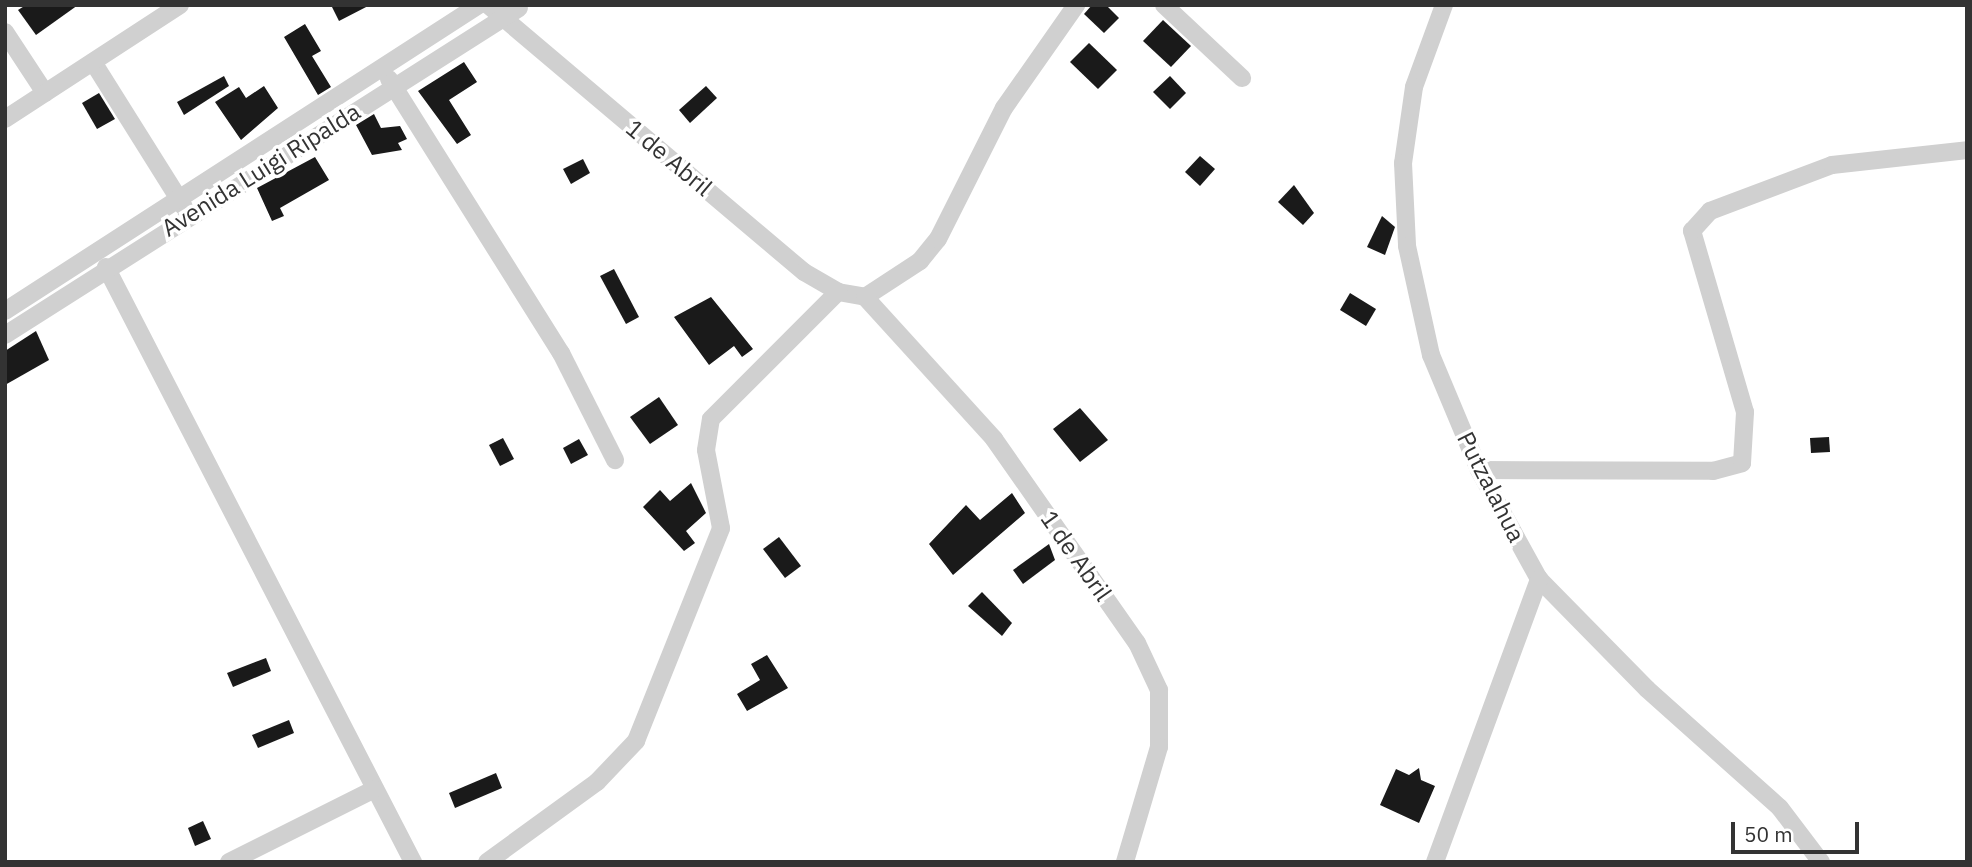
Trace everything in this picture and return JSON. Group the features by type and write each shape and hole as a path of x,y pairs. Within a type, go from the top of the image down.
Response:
{"street":[{"path":"5,119 93,62 160,11 180,5"},
{"name":"Avenida Luigi Ripalda","path":"5,311 383,70 479,5"},
{"name":"1 de Abril","path":"488,5 502,21 536,46 804,272 838,292"},
{"path":"487,862 597,782 636,741 721,528 706,450 711,419 838,292 866,297 919,261 938,239 1004,108 1076,5"},
{"path":"1164,5 1242,78"},
{"name":"Putzalahua","path":"1444,5 1414,87 1402,163 1407,246 1431,355 1479,470 1539,579 1647,689 1780,808 1821,862"},
{"name":"Avenida Luigi Ripalda","path":"5,335 106,268 502,21 518,7"},
{"name":"1 de Abril","path":"518,7 536,46"},
{"path":"5,32 45,93"},
{"path":"93,62 189,216"},
{"path":"383,70 561,353 615,460"},
{"path":"1479,470 1713,471 1742,463 1745,412 1692,231 1710,211 1832,165 1967,150"},
{"path":"106,268 413,862"},
{"name":"1 de Abril","path":"866,297 994,439 1136,643 1159,690 1159,747 1125,862"},
{"path":"1435,862 1539,579"},
{"path":"229,862 375,789"}],"building":[{"path":"26,5 78,5 36,35 18,10"},
{"path":"331,5 370,5 339,21"},
{"path":"1092,5 1106,5 1119,18 1104,33 1084,14"},
{"path":"1163,20 1191,46 1171,67 1143,41"},
{"path":"305,24 321,51 312,56 331,87 318,95 284,37"},
{"path":"1089,43 1117,70 1098,89 1070,62"},
{"path":"464,62 477,82 449,100 471,135 457,144 418,91"},
{"path":"224,76 229,86 184,115 177,102"},
{"path":"1170,76 1186,93 1170,109 1153,92"},
{"path":"264,86 278,108 241,140 215,102 239,87 246,98"},
{"path":"706,86 717,98 690,123 679,110"},
{"path":"99,93 115,119 97,129 82,103"},
{"path":"374,114 381,128 400,126 407,139 398,143 402,150 372,155 356,125"},
{"path":"1200,156 1215,169 1200,186 1185,172"},
{"path":"315,157 329,180 280,208 284,216 272,221 257,188"},
{"path":"583,159 590,173 571,184 563,169"},
{"path":"1294,185 1314,213 1303,225 1278,202"},
{"path":"1382,216 1395,227 1385,255 1367,247"},
{"path":"614,269 639,317 626,324 600,276"},
{"path":"1350,293 1376,309 1366,326 1340,310"},
{"path":"711,297 753,349 742,357 734,346 709,365 674,317"},
{"path":"36,331 49,360 5,385 5,351"},
{"path":"659,397 678,425 650,444 630,417"},
{"path":"1080,408 1108,440 1080,462 1053,429"},
{"path":"1829,437 1830,452 1811,453 1810,438"},
{"path":"503,438 514,459 500,466 489,445"},
{"path":"579,439 588,455 571,464 563,448"},
{"path":"691,483 706,513 686,531 695,543 684,551 643,507 660,490 670,501"},
{"path":"1012,493 1025,513 953,575 929,544 966,505 980,520"},
{"path":"779,537 801,566 785,578 763,549"},
{"path":"1049,544 1055,560 1023,584 1013,570"},
{"path":"982,592 1012,623 1002,636 968,606"},
{"path":"767,655 788,688 747,711 737,694 760,680 751,664"},
{"path":"266,658 271,671 233,687 227,673"},
{"path":"289,720 294,733 258,748 252,735"},
{"path":"1419,768 1421,780 1435,786 1419,823 1380,805 1396,769 1409,775"},
{"path":"496,773 502,788 455,808 449,793"},
{"path":"203,821 211,839 195,846 188,828"}]}
